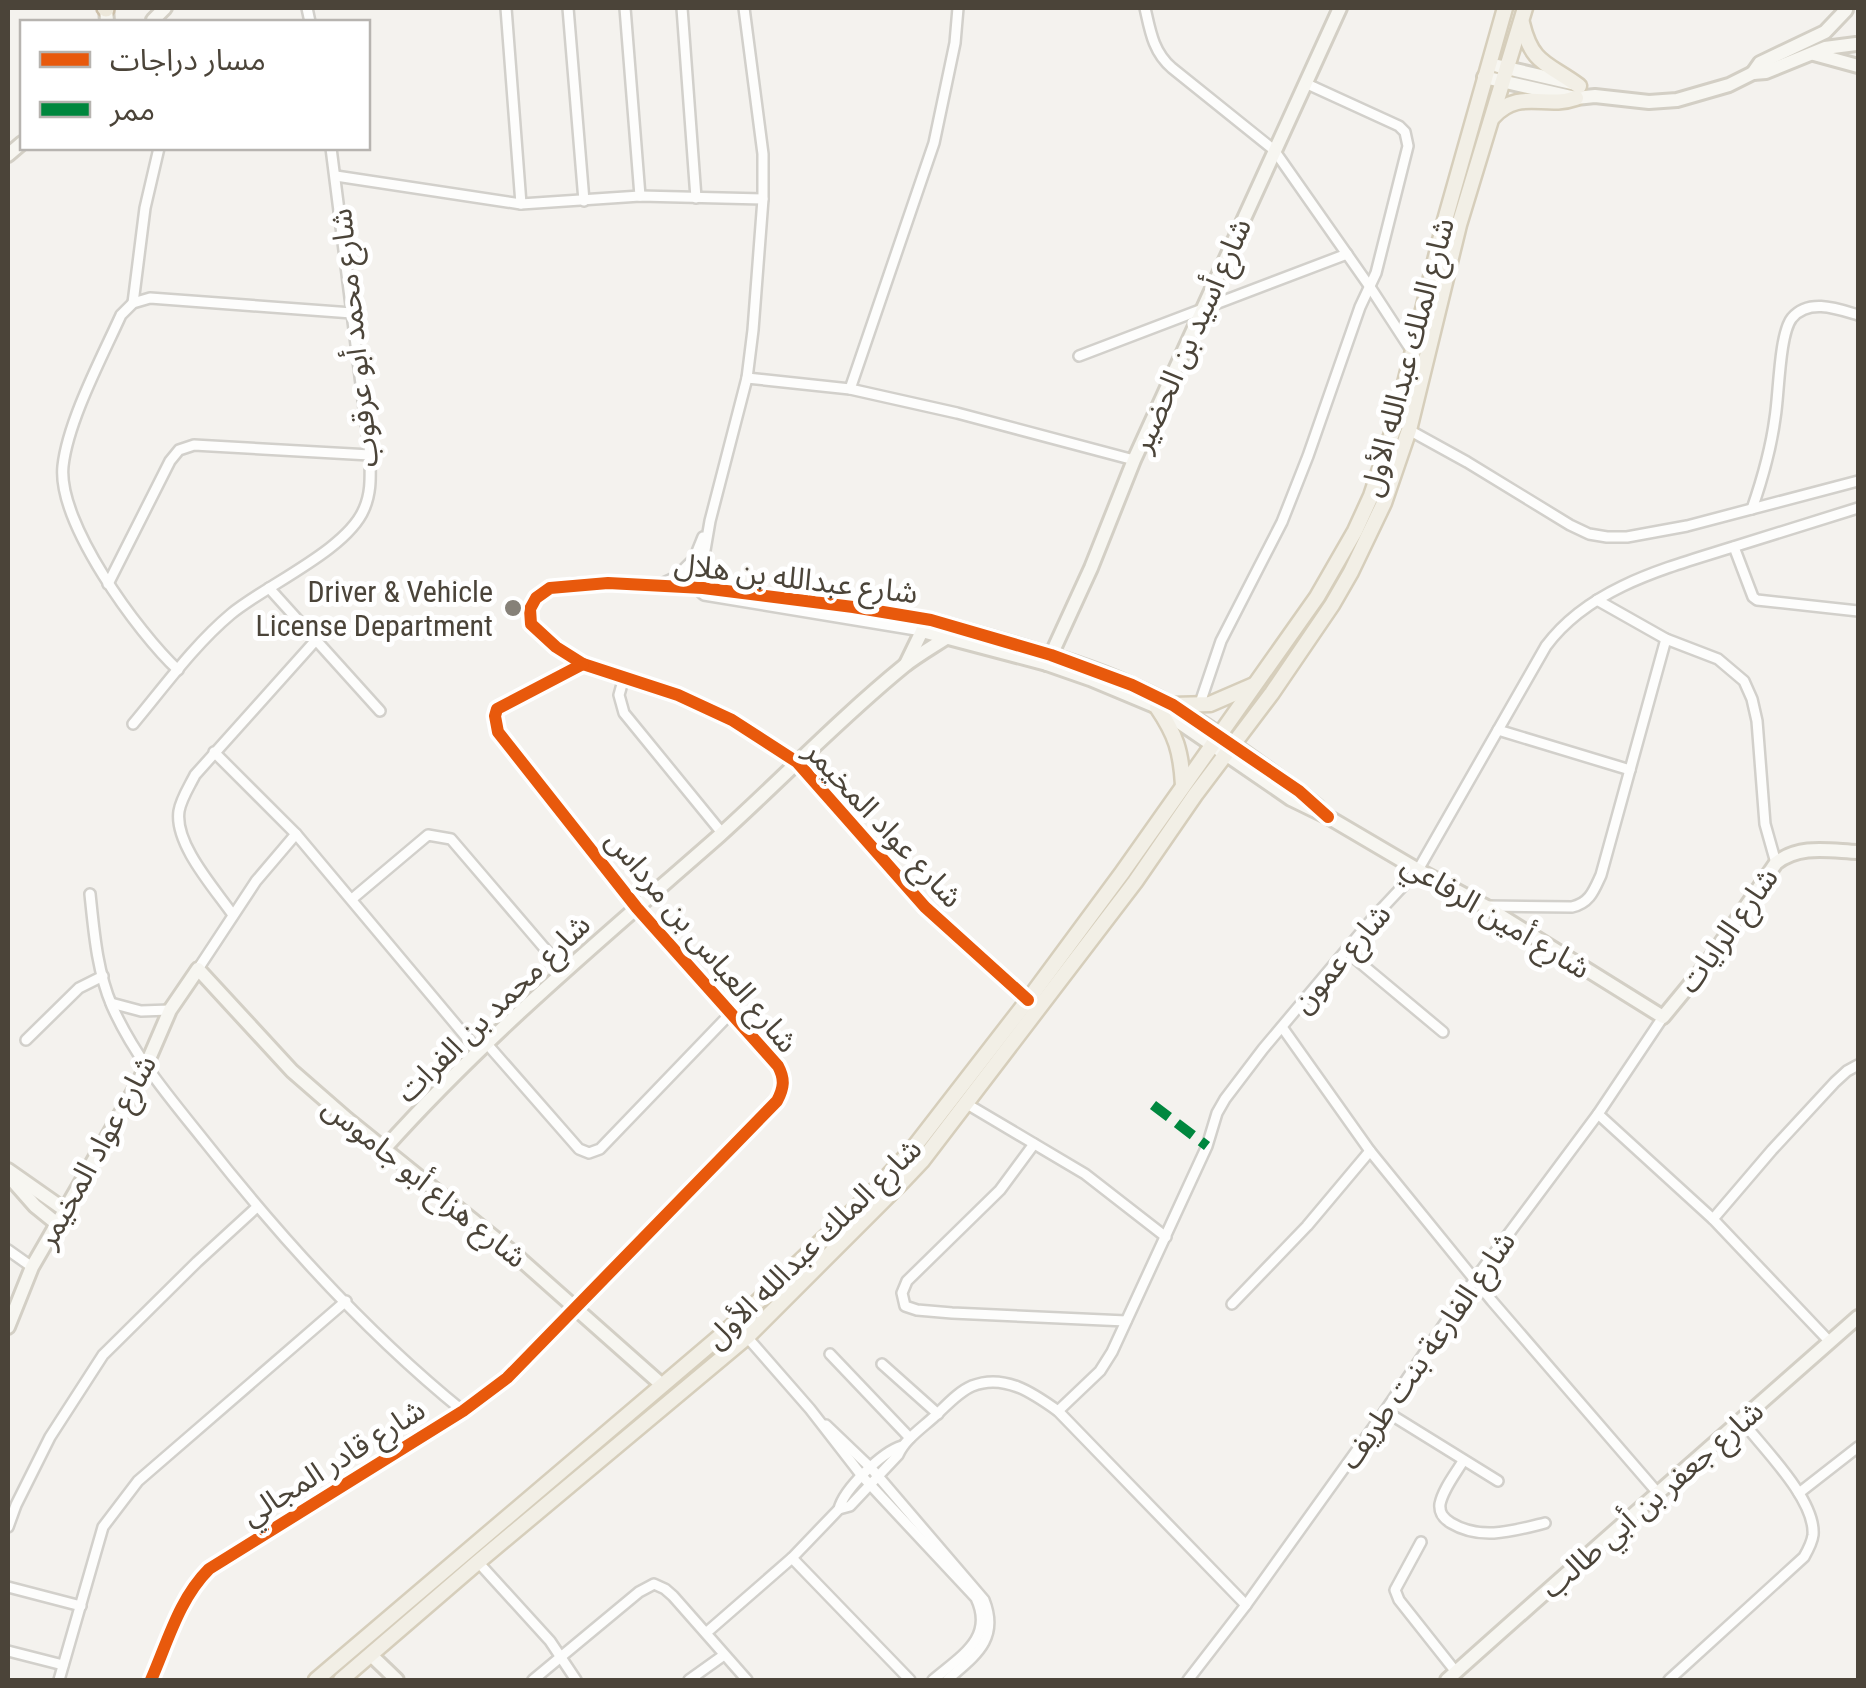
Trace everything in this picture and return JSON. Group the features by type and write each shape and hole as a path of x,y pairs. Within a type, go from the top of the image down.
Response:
{"main road":[{"name":"شارع الملك عبدالله الأول","path":"316,1680 732,1326 884,1181 911,1152 1028,1000 1258,682 1317,596 1355,531 1402,427 1413,353 1445,220 1505,8"},
{"name":"شارع الملك عبدالله الأول","path":"341,1680 747,1336 904,1180 967,1104 1123,898 1272,693 1332,605 1384,503 1402,427 1523,14"},
{"path":"1492,117 1506,104 1519,100 1564,102 1577,92 1540,62 1526,38 1523,14"},
{"path":"1183,786 1177,740 1165,706 1220,702 1258,682"}],"street":[{"path":"152,16 165,8"},
{"path":"506,8 521,204"},
{"path":"568,8 584,201"},
{"path":"625,8 640,196"},
{"path":"682,8 696,198"},
{"path":"726,591 711,581 704,556 747,378 763,199 763,154 744,8"},
{"path":"850,389 934,143 955,43 958,8"},
{"path":"1145,8 1155,47 1165,62 1274,150 1413,353"},
{"name":"شارع أسيد بن الحضير","path":"1049,660 1134,460 1340,8"},
{"path":"1847,9 1844,24 1857,44"},
{"path":"1754,73 1760,64 1825,32 1847,9"},
{"path":"1486,70 1595,96 1650,102 1716,90 1833,46 1857,44"},
{"path":"1811,54 1858,66"},
{"path":"1199,706 1230,622 1282,522 1308,456 1378,266 1408,146 1407,136 1396,124 1305,83"},
{"path":"133,303 145,208 160,150"},
{"name":"شارع محمد أبو عرقوب","path":"133,724 218,625 352,528 363,512 370,490 370,456 331,150"},
{"path":"336,176 521,204 640,196 763,199"},
{"path":"1078,356 1347,254"},
{"path":"178,670 143,633 108,584 70,508 64,484 64,460 86,395 121,315 133,303 150,298 352,313"},
{"path":"1752,509 1775,420 1783,346 1792,318 1803,310 1827,306 1858,314"},
{"path":"747,378 850,389 1134,460"},
{"path":"1402,427 1590,534 1627,537 1688,526 1858,481"},
{"path":"108,584 170,460 184,448 194,445 370,456"},
{"name":"شارع عمون","path":"1058,1412 1100,1370 1126,1321 1208,1146 1220,1106 1282,1026 1418,870 1560,628 1598,600 1656,572 1858,508"},
{"path":"695,587 692,573 696,554 710,522"},
{"path":"1734,547 1757,600 1858,611"},
{"path":"655,585 682,573 696,554"},
{"name":"شارع عبدالله بن هلال","path":"531,624 530,608 550,588 608,584 695,587 852,607 1132,684 1230,750"},
{"name":"شارع عبدالله بن هلال","path":"695,587 704,595 926,626 948,636 1049,660"},
{"path":"269,588 380,711"},
{"path":"1598,600 1666,639 1718,659 1744,682 1757,720 1765,824 1776,863"},
{"name":"شارع عواد المخيمر","path":"531,624 582,664 678,695 732,720 797,762 925,907 1028,1000"},
{"name":"شارع محمد بن الفرات","path":"905,666 926,626"},
{"name":"شارع محمد بن الفرات","path":"385,1148 564,971 905,666 948,636"},
{"path":"1485,906 1583,905 1591,896 1601,875 1666,639"},
{"path":"233,915 186,845 178,814 182,800 195,775 214,752 316,640"},
{"name":"شارع العباس بن مرداس","path":"575,1310 777,1101 784,1077 637,908 496,725 497,708 582,664"},
{"path":"624,677 619,695 624,713 722,833"},
{"path":"1498,730 1630,770"},
{"name":"شارع أمين الرفاعي","path":"1230,750 1291,799 1485,906 1663,1017"},
{"path":"214,752 296,834 403,964 578,1149 589,1153 600,1149 731,1014"},
{"name":"شارع عواد المخيمر","path":"8,1327 32,1267 140,1082 170,1010 256,881 296,834"},
{"path":"352,899 428,835 451,839 564,971"},
{"name":"شارع الرايات","path":"1663,1017 1705,966 1776,863 1804,850 1858,852"},
{"path":"90,894 102,976 111,1003 146,1068 257,1207 427,1382 463,1412"},
{"path":"1346,951 1443,1032"},
{"name":"شارع هزاع أبو جاموس","path":"198,969 292,1071 511,1250 662,1385"},
{"path":"26,1040 79,988 102,976"},
{"path":"111,1003 141,1011 170,1010"},
{"name":"شارع الفارعة بنت طريف","path":"1188,1680 1598,1114 1663,1017"},
{"path":"1282,1026 1370,1152 1657,1492"},
{"path":"1712,1220 1836,1082 1858,1066"},
{"path":"967,1104 1092,1178 1166,1237"},
{"path":"1598,1114 1712,1220 1829,1342"},
{"path":"1034,1144 1000,1190 908,1281 902,1293 905,1306 952,1313 1126,1321"},
{"path":"1232,1304 1307,1226 1370,1152"},
{"path":"8,1173 65,1210"},
{"path":"8,1173 35,1206 56,1223"},
{"path":"8,1527 50,1437 103,1355 257,1207"},
{"path":"8,1250 32,1267"},
{"path":"59,1680 103,1527 138,1482 346,1300"},
{"name":"شارع قادر المجالي","path":"151,1680 180,1609 210,1569 463,1412 507,1378 575,1310"},
{"name":"شارع جعفر بن أبي طالب","path":"1452,1676 1858,1317"},
{"path":"747,1336 865,1480 972,1592 982,1611 981,1632 933,1680"},
{"path":"830,1354 906,1442"},
{"path":"882,1364 938,1414"},
{"path":"706,1634 792,1558 840,1509 850,1506 865,1480 892,1449 906,1442 960,1393 982,1383 1018,1386 1033,1392 1058,1412 1246,1605"},
{"path":"810,1410 874,1472 977,1589 988,1611 989,1632 984,1644 948,1680"},
{"path":"1384,1412 1498,1481"},
{"path":"1669,1680 1804,1557 1811,1545 1810,1513 1799,1493 1742,1422"},
{"path":"1799,1493 1858,1447"},
{"path":"1463,1461 1440,1505 1445,1520 1462,1529 1499,1534 1544,1523"},
{"path":"1421,1542 1395,1590 1452,1676"},
{"path":"792,1558 910,1680"},
{"path":"478,1562 550,1641 576,1680"},
{"path":"533,1680 639,1592 654,1584 665,1589 747,1680"},
{"path":"8,1586 80,1606"},
{"path":"8,1650 64,1664"},
{"path":"689,1680 724,1654"},
{"path":"371,1655 397,1680"}],"marked path":[{"path":"1153,1105 1207,1146"}],"cycle path":[{"path":"1028,1000 925,907 797,762 732,720 678,695 583,664 531,624 530,609 536,598 550,588 608,583 703,588 931,620 1051,655 1173,705 1299,791 1328,817"},
{"path":"151,1680 182,1607 209,1569 463,1411 507,1378 777,1101 783,1079 778,1066 637,908 498,732 497,709 583,664"}],"place":[{"name":"Driver & Vehicle License Department","path":"513,608"}]}
